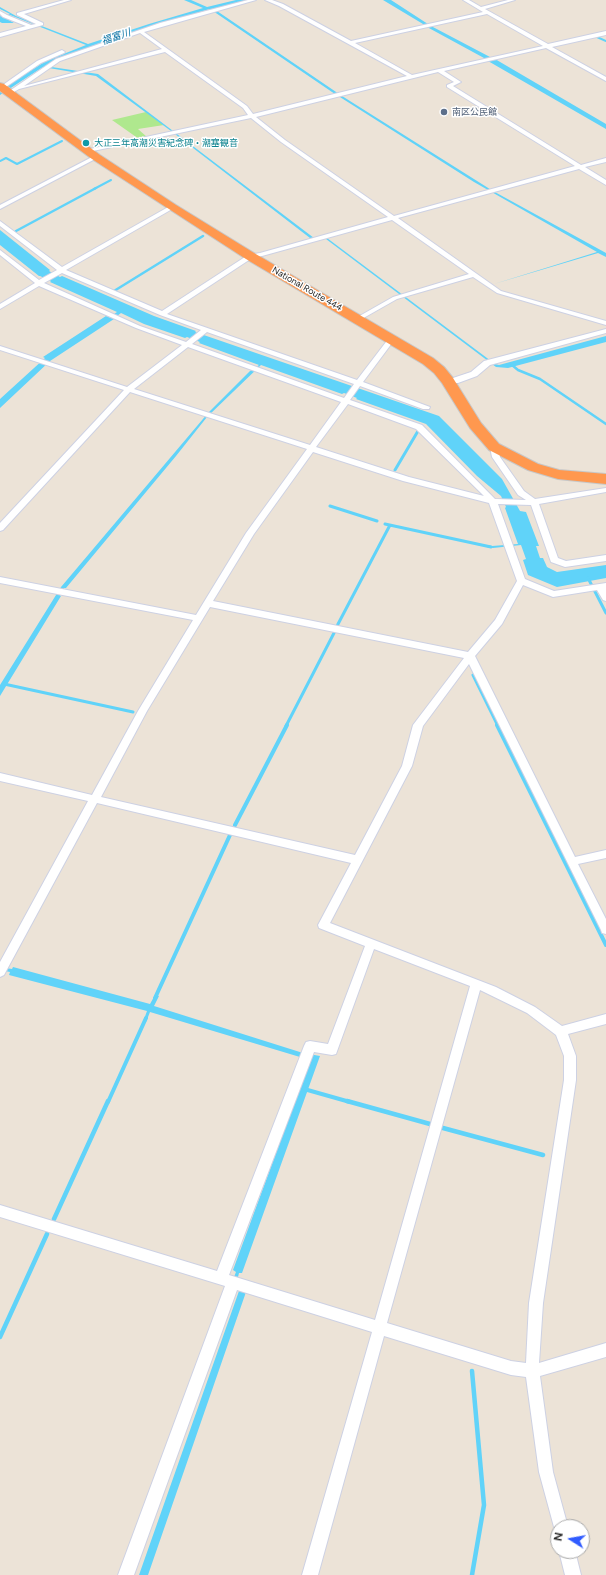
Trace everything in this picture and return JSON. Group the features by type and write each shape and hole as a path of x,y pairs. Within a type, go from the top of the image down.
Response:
{"highway":[{"name":"National Route 444","path":"5,89 93,154 172,208 391,339 439,370 448,381 474,425 494,447 533,467 558,474 606,479"}],"street":[{"path":"0,35 36,26 40,23 20,14 69,0"},
{"path":"5,89 58,60 140,31 254,0"},
{"path":"267,0 281,5 412,76"},
{"path":"465,0 606,79"},
{"path":"480,9 513,0"},
{"path":"150,22 193,10"},
{"path":"0,12 5,16 36,26"},
{"path":"350,43 487,13"},
{"path":"135,26 143,24"},
{"path":"140,31 245,107 252,116 283,141 499,292 606,323"},
{"path":"0,207 93,154 412,76 606,33"},
{"path":"5,89 39,62 75,47"},
{"path":"5,89 81,72 166,50"},
{"path":"439,70 458,82 449,86 606,183"},
{"path":"162,314 250,256 260,255 491,190 606,160"},
{"path":"0,307 42,281 172,208"},
{"path":"0,223 58,272 204,331 358,385 426,407"},
{"path":"0,252 42,281 138,327 189,342 347,399 418,427 493,501 512,550 521,581 499,622 470,656 418,726 407,766 322,925 492,990 531,1010 560,1031 565,1040 570,1056 570,1080 536,1303 532,1371 546,1472 559,1519"},
{"path":"358,319 402,295 474,275"},
{"path":"0,528 129,390 204,331"},
{"path":"448,381 474,374 490,362 606,331"},
{"path":"2,968 94,798 197,618 250,533 391,339"},
{"path":"0,348 406,479 493,501 524,503 606,490"},
{"path":"494,447 496,457 521,492 534,502 554,560 565,564 606,558"},
{"path":"542,553 551,552"},
{"path":"0,580 197,618"},
{"path":"521,581 552,594 598,587 606,598"},
{"path":"207,603 470,656"},
{"path":"470,656 606,930"},
{"path":"0,777 357,860"},
{"path":"573,861 606,854"},
{"path":"126,1575 310,1046 332,1050 371,943"},
{"path":"310,1575 476,984"},
{"path":"560,1031 606,1019"},
{"path":"0,1211 511,1368 532,1371 542,1370 606,1350"},
{"path":"569,1559 573,1575"}],"green space":[{"path":"146,112 164,125 138,129 147,137 139,139 112,120"}],"water":[{"name":"福富川","path":"184,0 191,0 207,7 236,0 247,0 212,9 342,96 493,191 606,253 606,257 598,253 494,284 597,252 474,182 332,92 210,9 114,38 57,59 45,66 98,74 314,238 327,238 495,364 499,365 606,336 606,342 508,368 496,367 326,239 310,238 171,131 96,76 43,67 0,95 0,90 46,61 86,45 10,15 4,17 14,23 2,23 0,22 0,16 3,17 10,14 0,9 0,7 16,16 88,44 203,8"},
{"path":"383,0 391,0 431,26 490,57 488,58 492,60 495,59 606,124 606,129 488,61 490,60 427,27"},
{"path":"0,230 50,270 49,271 60,277 62,276 154,316 196,331 195,332 439,416 502,479 520,511 526,512 539,546 536,546 540,558 543,558 547,567 557,572 606,565 606,578 557,587 528,575 523,560 526,559 521,545 493,548 486,547 488,545 518,544 501,496 477,476 426,424 356,399 357,398 344,393 342,394 261,365 207,417 66,588 64,588 61,596 0,696 0,685 61,587 208,413 250,371 259,365 199,343 200,342 187,337 185,338 144,324 121,313 117,316 114,314 117,312 50,282 51,281 39,276 0,245"},
{"path":"106,316 114,319 50,361 0,408 0,399 45,358 43,357"},
{"path":"0,967 12,969 13,967 150,1004 155,995 159,996 154,1006 303,1053 320,1056 242,1273 239,1273 238,1277 234,1277 236,1272 233,1270 311,1058 300,1057 150,1012 146,1022 143,1022 147,1011 9,975 10,972 0,970"},
{"path":"239,1291 246,1292 148,1575 139,1575"}],"waterway":[{"path":"597,37 606,41"},
{"path":"0,161 6,158 17,164 62,141"},
{"path":"94,189 111,180"},
{"path":"16,231 96,188"},
{"path":"114,291 203,236"},
{"path":"512,365 518,370 540,379 606,424"},
{"path":"395,470 418,431"},
{"path":"330,506 377,521"},
{"path":"385,524 390,525"},
{"path":"337,626 390,525"},
{"path":"390,525 491,547"},
{"path":"588,578 606,613"},
{"path":"286,726 334,633"},
{"path":"473,675 498,726"},
{"path":"4,684 133,712"},
{"path":"235,825 287,725"},
{"path":"497,725 606,945"},
{"path":"155,998 230,835"},
{"path":"108,1102 146,1018"},
{"path":"304,1089 350,1102"},
{"path":"54,1219 108,1101"},
{"path":"347,1101 430,1124"},
{"path":"443,1128 543,1155"},
{"path":"0,1337 47,1234"},
{"path":"472,1371 484,1505 472,1575"}],"place":[{"name":"南区公民館","path":"444,112"},
{"name":"大正三年高潮災害紀念碑・潮塞観音","path":"86,143"}]}
